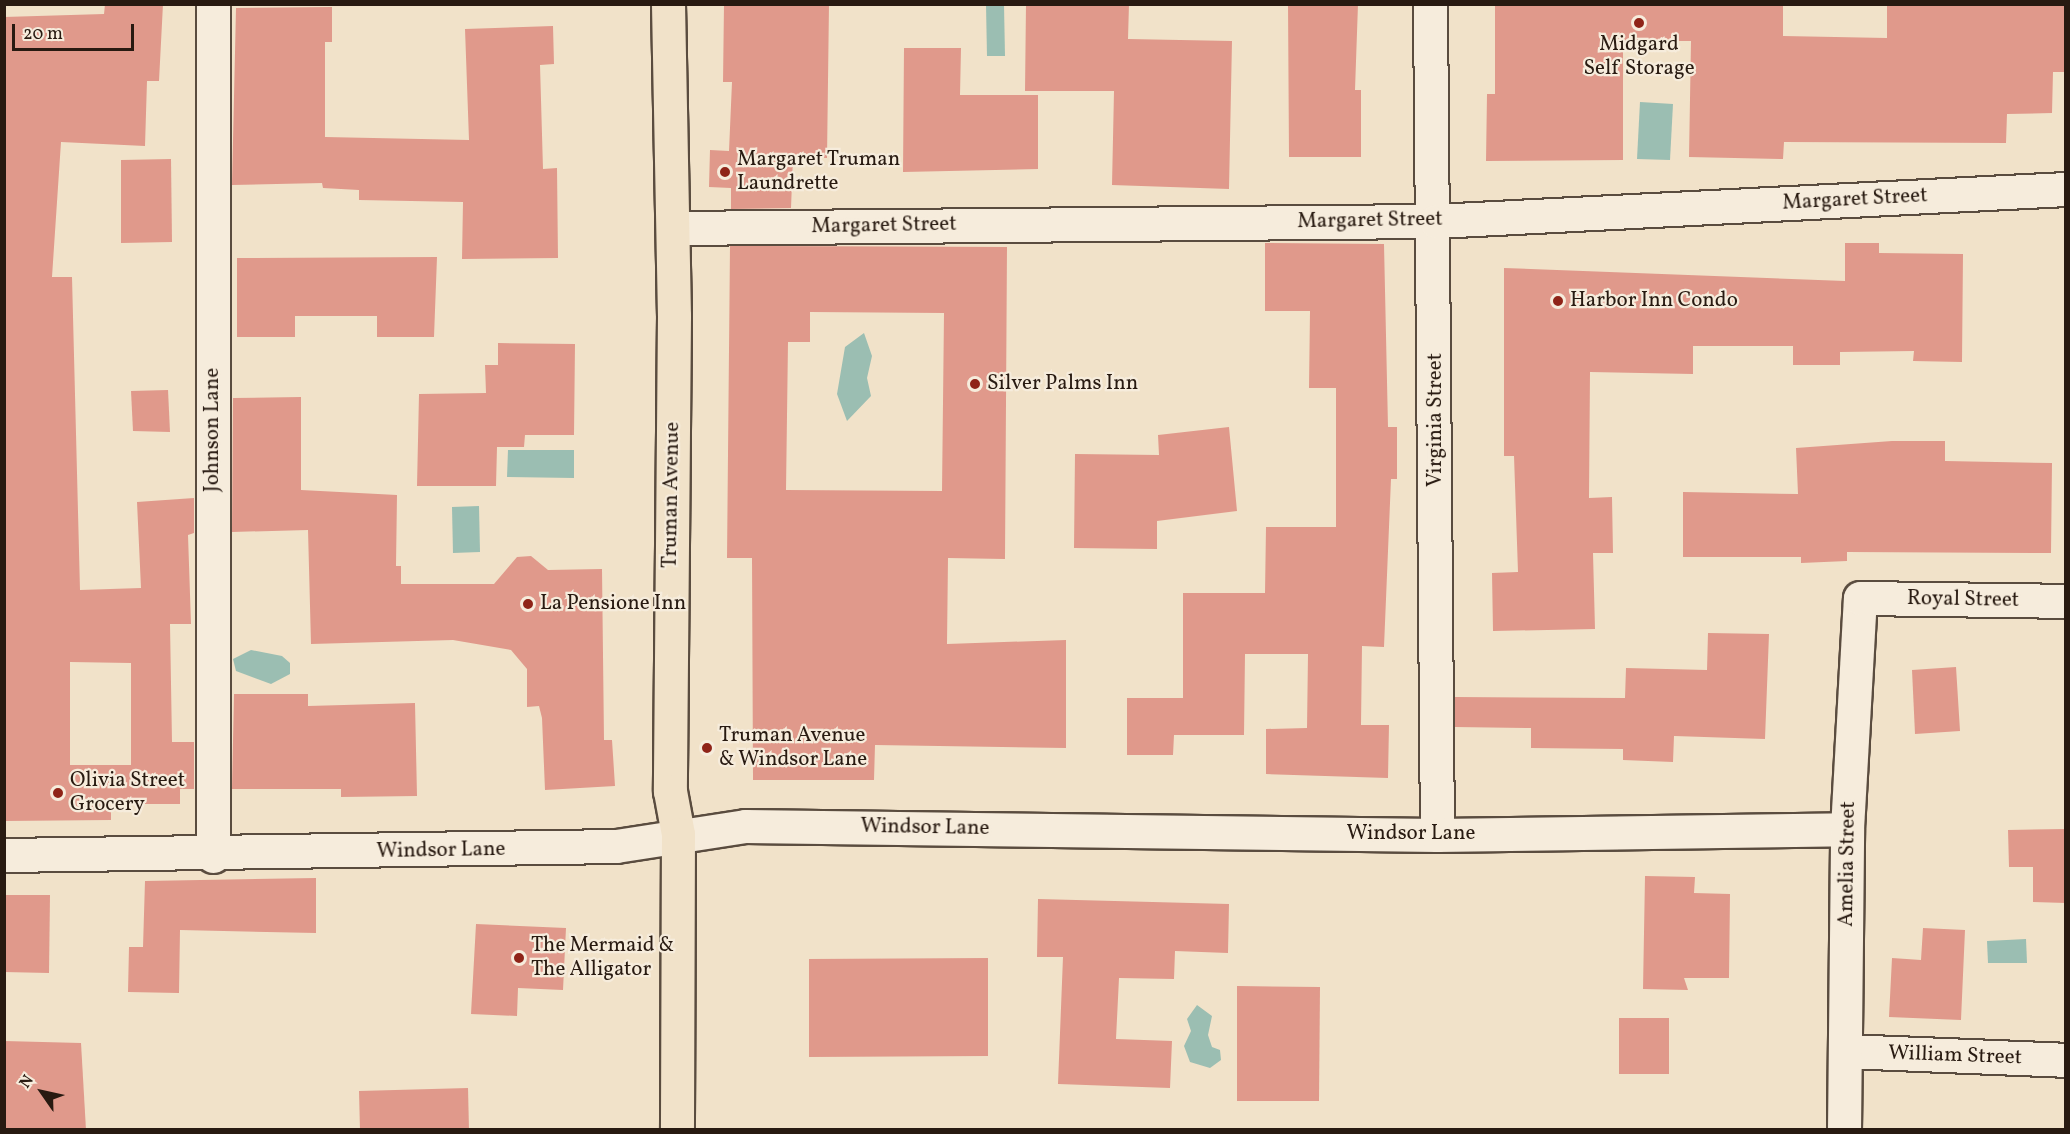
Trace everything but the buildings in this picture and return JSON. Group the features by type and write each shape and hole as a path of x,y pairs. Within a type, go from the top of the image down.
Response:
{"main road":[{"name":"Truman Avenue","path":"668,4 673,228 669,791 678,834 677,1130"}],"street":[{"name":"Johnson Lane","path":"213,4 213,856"},
{"name":"Virginia Street","path":"1430,4 1436,221 1437,835"},
{"name":"Margaret Street","path":"673,228 1436,221 2066,189"},
{"name":"Royal Street","path":"1860,598 2066,601"},
{"name":"Amelia Street","path":"1844,1130 1847,829 1860,598"},
{"name":"Windsor Lane","path":"4,855 213,856 616,846 678,834 746,826 1437,835 1847,829"},
{"name":"William Street","path":"1845,1051 2066,1060"}],"water":[{"path":"986,5 1004,5 1005,56 987,56"},
{"path":"1640,102 1673,104 1670,160 1637,159"},
{"path":"864,333 872,356 867,378 871,396 847,421 837,394 845,347"},
{"path":"508,450 574,450 574,478 507,477"},
{"path":"479,506 480,552 453,553 452,507"},
{"path":"251,650 282,656 290,663 290,674 271,684 236,671 233,659"},
{"path":"2026,939 2027,963 1988,963 1987,941"},
{"path":"1197,1005 1212,1016 1208,1035 1212,1047 1220,1050 1221,1060 1210,1068 1190,1062 1184,1046 1191,1031 1187,1019"}],"place":[{"name":"Midgard Self Storage","path":"1639,23"},
{"name":"Margaret Truman Laundrette","path":"725,172"},
{"name":"Harbor Inn Condo","path":"1558,301"},
{"name":"Silver Palms Inn","path":"975,384"},
{"name":"La Pensione Inn","path":"528,604"},
{"name":"Truman Avenue & Windsor Lane","path":"707,748"},
{"name":"Olivia Street Grocery","path":"58,793"},
{"name":"The Mermaid & The Alligator","path":"519,958"}]}
